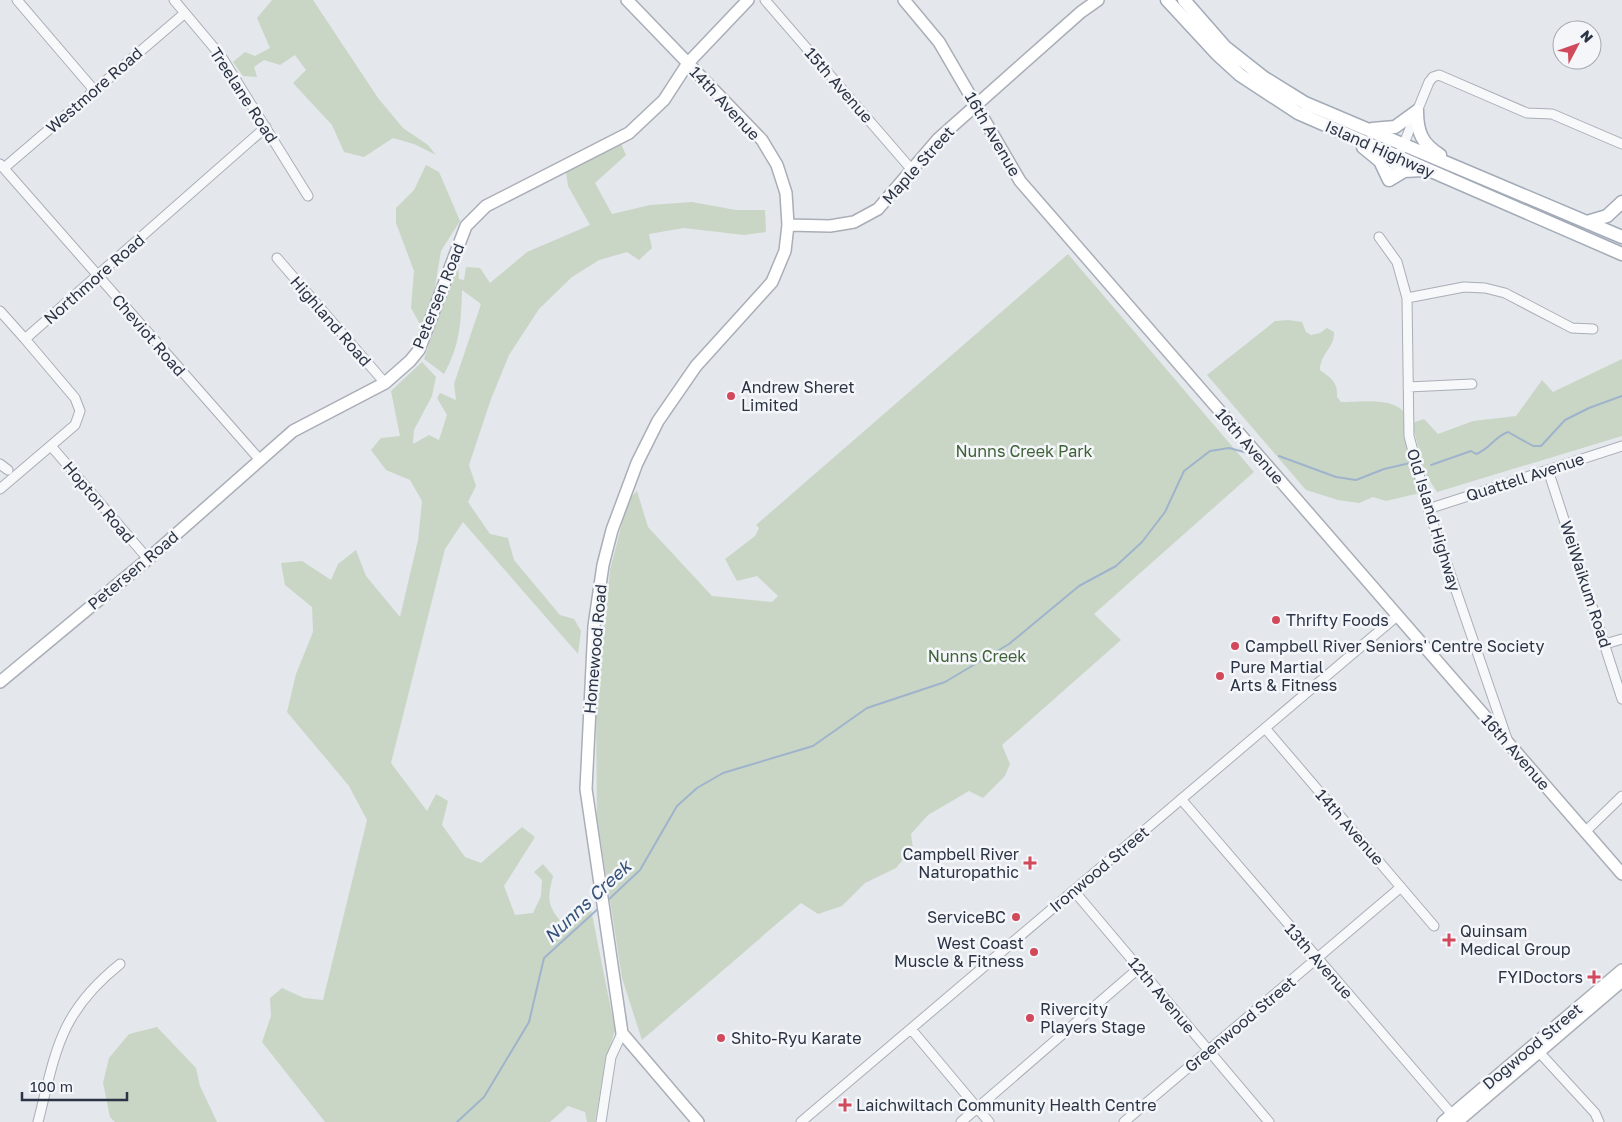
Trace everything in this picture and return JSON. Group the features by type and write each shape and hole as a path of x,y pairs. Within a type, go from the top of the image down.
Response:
{"main road":[{"name":"Island Highway","path":"1167,0 1217,54 1240,75 1298,113 1401,151 1482,178 1622,237"},
{"name":"Island Highway","path":"1184,0 1225,47 1264,77 1305,103 1363,128 1430,171 1622,254"},
{"path":"1363,128 1386,129 1395,127 1417,112"},
{"path":"1417,112 1418,133 1425,144 1482,178"},
{"path":"1298,113 1374,155 1383,165 1389,180 1408,169 1430,171"},
{"path":"1588,222 1607,216 1622,202"}],"street":[{"path":"17,0 94,90"},
{"name":"Treelane Road","path":"174,0 221,56 308,196"},
{"name":"14th Avenue","path":"626,0 762,140 777,165 785,190 788,225"},
{"name":"Petersen Road","path":"0,682 148,559 293,431 385,383 410,362 418,350 466,226 486,206 628,133 664,100 688,62 748,0"},
{"name":"15th Avenue","path":"765,0 912,170"},
{"name":"16th Avenue","path":"904,0 939,42 1020,181 1622,874"},
{"name":"Maple Street","path":"788,225 830,226 854,222 878,209 938,139 1098,0"},
{"name":"Westmore Road","path":"2,166 185,13"},
{"path":"1389,180 1429,82 1433,77 1439,75 1527,113 1552,114 1622,144"},
{"name":"Northmore Road","path":"24,340 266,127"},
{"name":"Cheviot Road","path":"2,166 260,460"},
{"name":"Homewood Road","path":"622,1033 586,789 594,626 603,565 612,530 636,462 658,421 696,366 772,282 785,251 788,225"},
{"name":"Old Island Highway","path":"1380,237 1397,262 1408,298 1409,436 1428,509 1508,742"},
{"name":"Highland Road","path":"277,258 385,383"},
{"path":"1408,298 1464,287 1485,288 1505,293 1572,328 1593,329"},
{"path":"0,311 75,398 80,411 75,425 0,489"},
{"path":"1408,387 1472,384"},
{"name":"Hopton Road","path":"51,446 148,559"},
{"name":"Quattell Avenue","path":"1428,509 1622,446"},
{"path":"0,464 8,470"},
{"name":"WeiWaikum Road","path":"1548,470 1622,699"},
{"name":"Ironwood Street","path":"801,1122 1397,616"},
{"path":"1605,644 1622,639"},
{"name":"14th Avenue","path":"1265,728 1434,926"},
{"path":"1586,831 1622,796"},
{"name":"13th Avenue","path":"1181,799 1453,1120"},
{"name":"Greenwood Street","path":"1124,1122 1401,887"},
{"name":"12th Avenue","path":"1074,891 1269,1122"},
{"path":"38,1122 58,1043 68,1020 88,992 120,964"},
{"path":"961,1122 1139,968"},
{"name":"Dogwood Street","path":"1453,1120 1622,970"},
{"name":"Dogwood Street","path":"1453,1120 1539,1052 1622,981"},
{"path":"911,1028 989,1122"},
{"path":"601,1122 611,1057 622,1033 698,1122"},
{"path":"1539,1052 1596,1113 1599,1122"}],"green space":[{"path":"272,0 313,0 378,98 403,128 428,145 436,155 414,144 393,138 364,157 344,152 332,125 293,83 306,70 295,55 280,65 264,60 254,67 257,77 243,76 233,62 245,52 255,56 270,48 257,18"},
{"path":"621,144 626,155 595,183 612,214 650,205 692,202 736,210 765,210 766,232 744,235 684,228 649,234 652,248 639,260 627,252 599,260 572,277 539,309 509,355 491,399 469,465 476,486 468,502 490,534 508,538 514,560 560,615 574,619 581,631 578,654 463,522 445,549 391,763 427,811 436,794 448,801 442,825 465,857 481,863 522,827 535,837 504,886 515,915 533,913 541,896 542,880 534,872 543,864 553,876 549,897 551,907 564,925 591,909 615,1030 605,1064 595,1122 587,1122 585,1112 568,1106 550,1122 325,1122 262,1042 271,1016 270,998 282,988 304,998 323,1000 367,820 349,786 287,712 296,674 313,632 312,607 285,585 281,563 302,561 331,580 338,564 356,550 366,576 400,617 418,540 422,501 410,480 386,470 371,450 381,438 400,436 391,391 422,362 436,377 432,396 414,430 413,444 429,435 439,440 447,415 437,398 440,393 456,400 454,384 481,304 462,290 459,333 444,374 424,359 458,259 459,279 464,280 466,267 480,268 490,283 527,252 590,225 568,186 566,172"},
{"path":"426,165 439,172 460,221 441,251 434,292 421,326 411,308 414,271 396,223 396,208 414,190"},
{"name":"Nunns Creek Park","path":"1068,254 1254,472 1094,614 1121,640 1002,745 1010,764 1005,776 983,798 969,791 928,815 911,834 913,848 896,868 865,883 842,906 818,914 801,903 642,1040 622,978 597,816 596,707 610,570 628,500 637,491 648,527 712,596 772,602 778,596 757,576 737,581 725,559 755,536 759,528 756,525"},
{"path":"1289,320 1302,322 1306,332 1311,335 1320,333 1327,328 1334,332 1332,342 1322,359 1320,370 1335,384 1337,397 1341,402 1383,402 1398,407 1403,411 1408,452 1420,493 1386,501 1373,497 1359,503 1338,500 1306,490 1207,375 1275,321"},
{"path":"1622,359 1622,436 1437,492 1425,473 1412,423 1424,419 1438,434 1473,421 1516,416 1542,380 1553,392"},
{"path":"157,1027 196,1068 200,1086 217,1122 115,1122 110,1117 103,1083 109,1058 129,1034"}],"waterway":[{"name":"Nunns Creek","path":"1431,465 1471,451 1476,454 1481,452 1508,432 1533,446 1541,446 1565,420 1589,408 1622,396"},
{"name":"Nunns Creek","path":"607,901 640,870 677,806 697,788 723,773 813,746 867,708 945,682 1009,644 1079,586 1116,566 1142,542 1165,512 1184,471 1210,451 1229,448 1248,453"},
{"name":"Nunns Creek","path":"1279,456 1336,477 1356,480 1384,469 1410,463"},
{"name":"Nunns Creek","path":"457,1122 484,1097 529,1022 544,958 600,907"}],"place":[{"name":"Andrew Sheret Limited","path":"731,396"},
{"name":"Thrifty Foods","path":"1276,620"},
{"name":"Campbell River Seniors' Centre Society","path":"1235,646"},
{"name":"Pure Martial Arts & Fitness","path":"1220,676"},
{"name":"Campbell River Naturopathic","path":"1030,863"},
{"name":"ServiceBC","path":"1016,917"},
{"name":"Quinsam Medical Group","path":"1449,940"},
{"name":"West Coast Muscle & Fitness","path":"1034,952"},
{"name":"FYIDoctors","path":"1594,977"},
{"name":"Rivercity Players Stage","path":"1030,1018"},
{"name":"Shito-Ryu Karate","path":"721,1038"},
{"name":"Laichwiltach Community Health Centre","path":"845,1105"}]}
